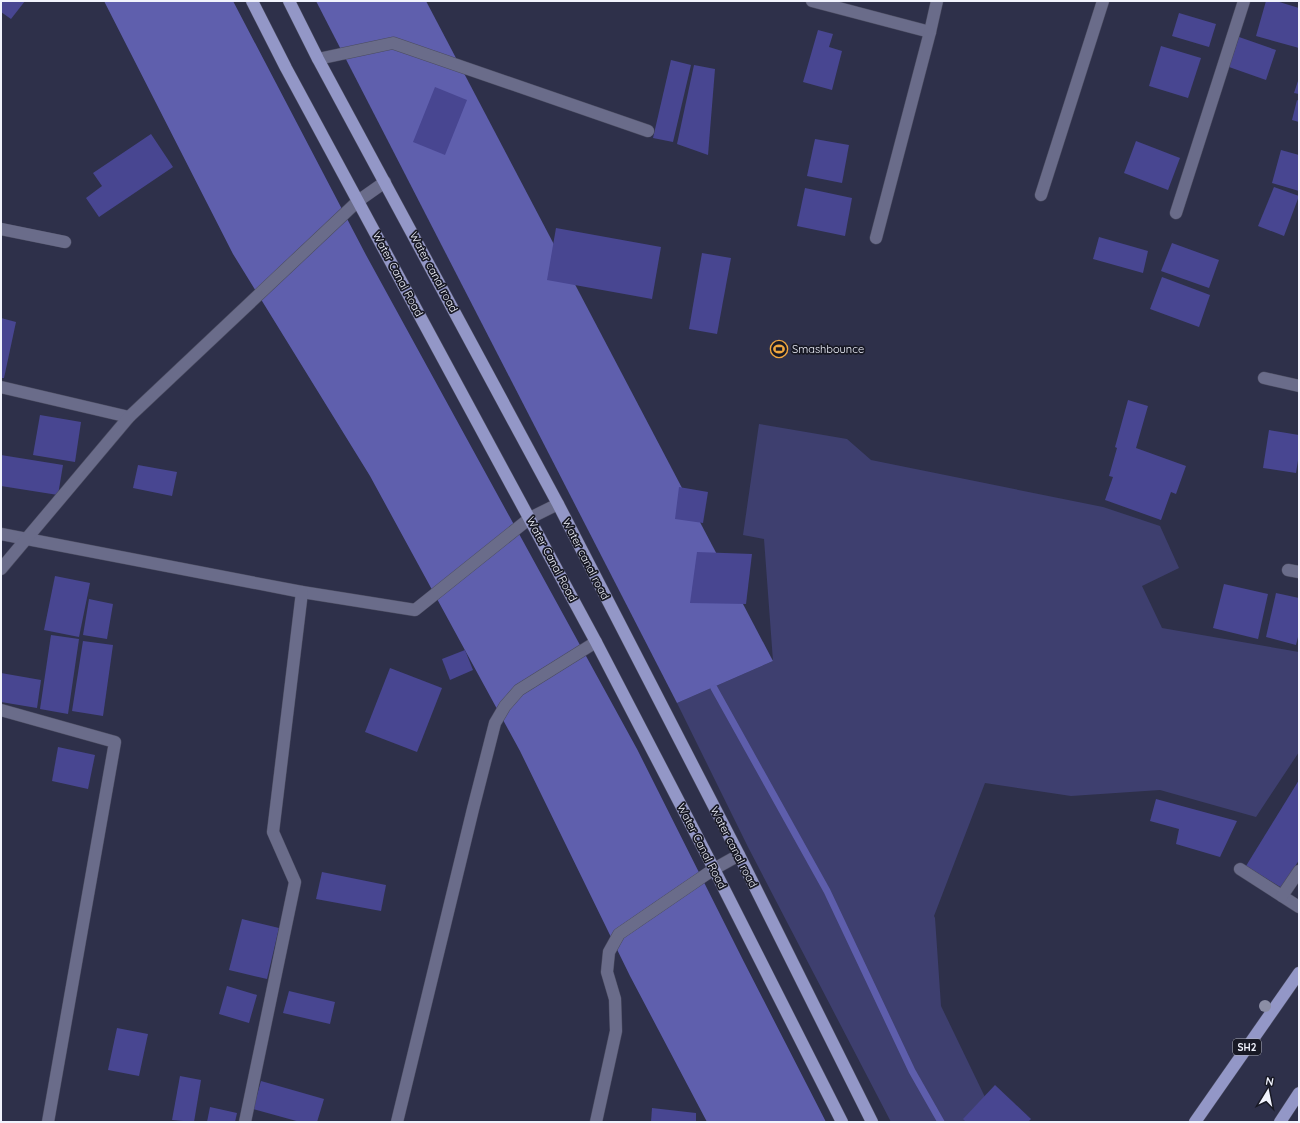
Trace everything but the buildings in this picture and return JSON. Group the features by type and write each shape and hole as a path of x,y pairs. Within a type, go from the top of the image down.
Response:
{"main road":[{"name":"Water Canal Road","path":"252,1 286,68 596,642 714,869 842,1122"},
{"name":"Water canal road","path":"289,1 318,59 558,504 739,855 872,1122"},
{"name":"SH2","path":"1195,1122 1299,973"},
{"path":"1280,1122 1299,1093"}],"street":[{"path":"812,1 930,32"},
{"path":"876,238 937,1"},
{"path":"1041,195 1103,1"},
{"path":"1176,212 1244,1"},
{"path":"318,59 393,43 648,131"},
{"path":"1,569 129,417 358,201 385,182"},
{"path":"1,229 65,242"},
{"path":"1264,378 1299,386"},
{"path":"1,387 129,417"},
{"path":"1,534 302,592 415,610 530,518 558,504"},
{"path":"245,1122 295,882 273,832 302,592"},
{"path":"397,1122 472,809 495,723 505,706 519,690 596,642"},
{"path":"1,710 115,742 48,1122"},
{"path":"596,1122 616,1031 615,999 607,972 609,952 619,934 714,869 739,855"},
{"path":"1240,869 1299,907"},
{"path":"1282,896 1299,871"}],"shaded area":[{"path":"104,1 233,1 366,255 637,749 826,1122 707,1122 630,976 520,751 370,476 233,254"},
{"path":"316,1 426,1 773,661 677,703"},
{"path":"759,424 847,439 871,460 1103,507 1160,526 1179,568 1142,586 1162,628 1299,652 1299,752 1256,817 1160,790 1071,796 985,783 934,916 941,1006 997,1122 891,1122 748,847 677,703 773,661 764,539 743,535"}],"waterway":[{"path":"714,688 827,891 912,1071 941,1122"}],"place":[{"name":"Smashbounce","path":"779,349"}]}
